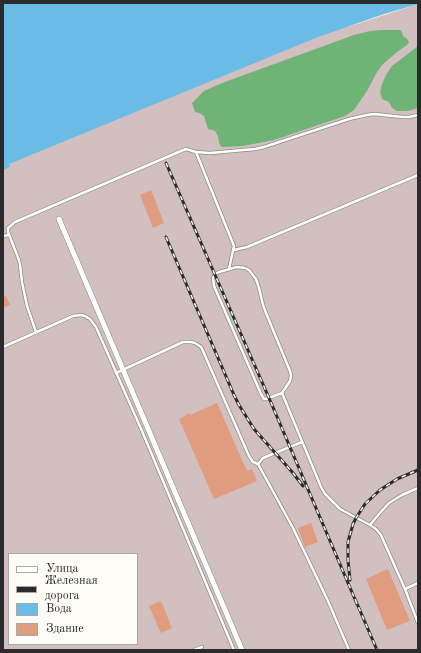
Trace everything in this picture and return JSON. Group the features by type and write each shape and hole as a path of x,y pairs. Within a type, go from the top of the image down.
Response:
{"street":[{"path":"59,219 242,650"}],"lane":[{"path":"36,332 27,306 19,260 9,235 8,228 15,222 176,152 186,150 210,153 254,149 367,114 403,118 410,118 418,115"},
{"path":"196,152 233,240 234,250 229,269"},
{"path":"234,250 247,247 418,175"},
{"path":"3,236 9,235"},
{"path":"237,267 245,268 256,279 266,313 290,371 290,381 282,393 266,399 262,397 214,286 213,278 215,274 237,267"},
{"path":"3,347 73,316 81,315 90,319 96,328 106,356 116,373 152,455 234,650"},
{"path":"116,373 183,342 191,342 198,345 203,351 249,456 253,462 258,464 299,540 349,650"},
{"path":"282,393 325,494 340,509 370,525 381,535 406,589 418,624"},
{"path":"258,464 262,458 302,442"},
{"path":"370,525 389,503 418,488"},
{"path":"406,589 418,584"},
{"path":"194,650 202,647"}],"shaded area":[{"path":"418,4 418,650 3,650 3,149 240,54 354,25"}],"green space":[{"path":"382,30 400,30 409,42 382,65 354,110 345,116 274,140 243,146 222,147 215,131 208,129 204,116 195,112 192,103 204,91 222,83 354,35"},
{"path":"418,46 418,108 408,111 397,111 392,108 389,102 382,99 380,92 382,84 392,66"}],"water":[{"path":"3,3 418,4 318,37 9,164 10,167 3,170"}],"building":[{"path":"151,190 164,223 153,228 140,195"},
{"path":"6,296 10,305 3,308 3,297"},
{"path":"217,403 247,471 252,469 257,481 214,499 179,419 189,413 190,415"},
{"path":"311,523 318,542 305,547 298,528"},
{"path":"388,569 410,621 387,630 366,579"},
{"path":"161,601 172,628 161,633 149,606"}],"railway":[{"path":"166,163 357,604"},
{"path":"166,237 239,405 254,429 303,486"},
{"path":"350,580 348,542 356,518 365,504 380,490 397,479 418,470"},
{"path":"355,599 377,650"}]}
